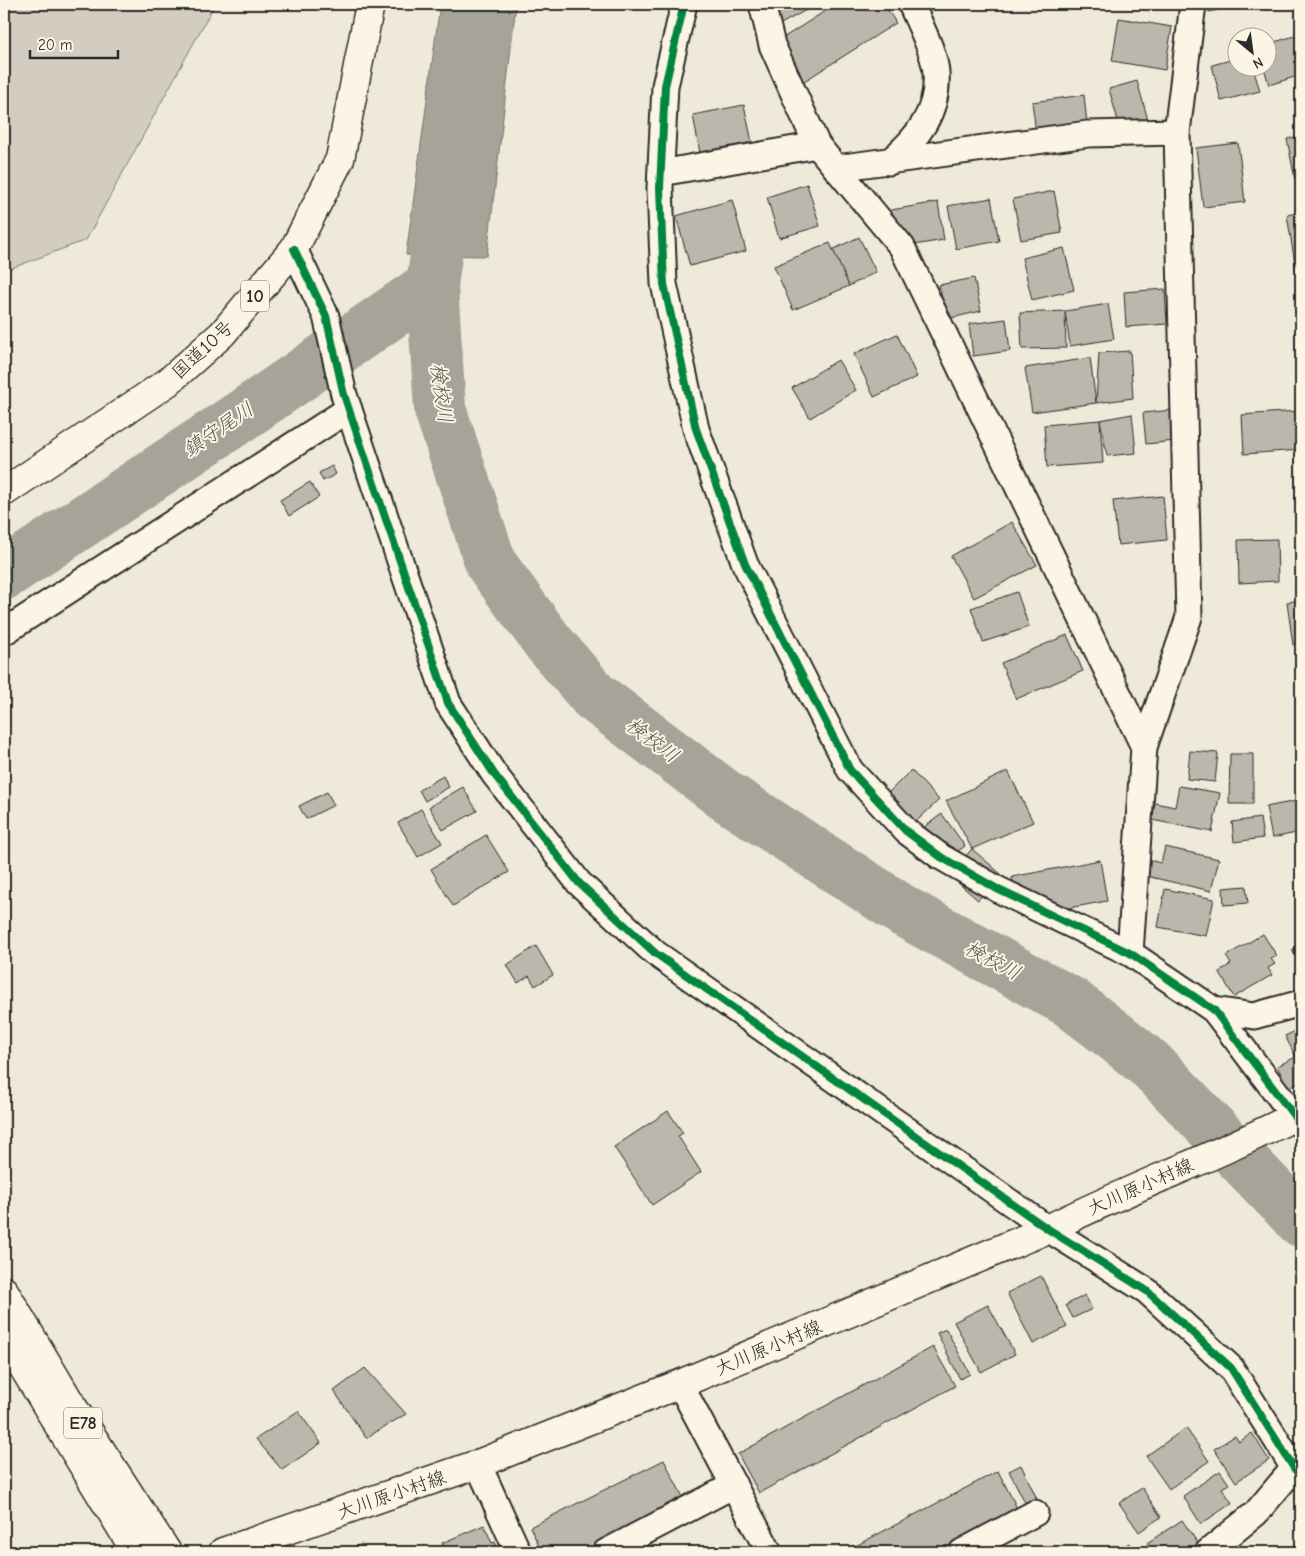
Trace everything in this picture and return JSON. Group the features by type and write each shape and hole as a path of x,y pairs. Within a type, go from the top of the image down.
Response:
{"main road":[{"name":"国道10号","path":"4,492 168,382 222,334 294,249 340,159 370,4"},
{"name":"大川原小村線","path":"223,1552 478,1464 680,1384 1048,1229 1090,1207 1299,1118"},
{"name":"E78","path":"4,1291 71,1404 167,1552"},
{"name":"E78","path":"4,1336 136,1552"}],"street":[{"path":"684,4 665,86 661,173 664,284 696,429 745,564 850,770 906,830 941,857 999,890 1130,953 1214,1010 1299,1118"},
{"path":"762,4 772,45 817,145 902,247 1144,746"},
{"path":"888,162 908,146 924,124 935,101 936,72 927,42 911,4"},
{"path":"1130,953 1144,746 1189,617 1177,132 1193,4"},
{"path":"836,168 1088,134 1177,132"},
{"path":"661,173 817,145"},
{"path":"294,249 326,316 346,402 448,703 494,774 579,883 655,953 1048,1229 1147,1291 1232,1368 1298,1472 1256,1513 1208,1552"},
{"path":"4,632 346,402"},
{"path":"1214,1010 1254,1016 1301,1003"},
{"path":"680,1384 770,1552"},
{"path":"478,1464 518,1552"},
{"path":"606,1552 734,1485"},
{"path":"962,1552 1035,1513"}],"shaded area":[{"path":"4,4 215,4 86,240 4,271"},
{"path":"440,4 516,4 487,256 406,255"}],"building":[{"path":"767,4 817,4 779,25"},
{"path":"836,4 884,4 896,23 798,85 772,45"},
{"path":"1207,4 1243,4 1209,12"},
{"path":"1119,18 1172,27 1165,70 1112,61"},
{"path":"1301,34 1301,75 1269,85 1267,78 1278,78 1278,41"},
{"path":"1228,61 1228,78 1256,78 1260,91 1221,101 1212,65"},
{"path":"1137,81 1148,120 1120,128 1109,89"},
{"path":"1084,95 1088,134 1037,140 1032,102"},
{"path":"744,105 752,142 700,153 693,115"},
{"path":"1301,136 1301,178 1295,179 1287,139"},
{"path":"1238,143 1245,202 1203,207 1196,148"},
{"path":"807,184 820,226 779,238 767,197"},
{"path":"1054,191 1062,233 1021,240 1013,199"},
{"path":"991,198 999,241 956,249 948,206"},
{"path":"732,200 746,251 690,266 676,216"},
{"path":"938,202 944,240 902,247 891,210"},
{"path":"1301,212 1301,300 1287,215"},
{"path":"859,237 876,272 849,286 832,250"},
{"path":"830,243 849,286 793,310 774,266"},
{"path":"1064,248 1074,290 1032,300 1022,258"},
{"path":"974,278 981,311 947,319 939,285"},
{"path":"1165,289 1167,324 1126,327 1124,292"},
{"path":"1108,304 1114,339 1070,346 1065,311"},
{"path":"1065,311 1066,348 1022,349 1020,313"},
{"path":"1006,319 1010,351 973,356 969,324"},
{"path":"897,334 917,377 874,397 854,354"},
{"path":"1130,351 1133,398 1096,403 1099,353"},
{"path":"1090,358 1096,403 1032,412 1025,368"},
{"path":"838,360 856,390 810,418 792,388"},
{"path":"1172,410 1175,441 1146,444 1143,413"},
{"path":"1298,411 1301,450 1244,454 1242,415"},
{"path":"1132,414 1136,453 1107,456 1100,420"},
{"path":"1100,420 1103,463 1047,467 1044,425"},
{"path":"332,466 336,474 323,481 319,473"},
{"path":"310,482 319,497 289,516 280,500"},
{"path":"1163,496 1167,540 1118,545 1113,501"},
{"path":"1012,522 1037,565 974,598 951,556"},
{"path":"1277,539 1278,581 1239,583 1238,540"},
{"path":"1017,592 1029,627 983,642 971,608"},
{"path":"1301,600 1301,644 1293,645 1287,602"},
{"path":"1067,635 1083,671 1016,699 1001,663"},
{"path":"1190,751 1218,753 1215,782 1187,779"},
{"path":"1230,754 1253,754 1253,804 1229,804"},
{"path":"911,770 939,800 906,831 879,802"},
{"path":"1008,771 1033,822 972,849 946,801"},
{"path":"443,776 449,787 425,801 419,790"},
{"path":"1179,786 1220,793 1212,832 1152,820 1155,803 1175,807"},
{"path":"463,787 477,811 443,830 429,807"},
{"path":"327,792 334,805 306,819 299,806"},
{"path":"1301,800 1301,832 1272,838 1266,807"},
{"path":"421,809 442,843 418,857 398,823"},
{"path":"942,814 965,846 932,870 909,838"},
{"path":"1260,818 1263,838 1234,842 1232,822"},
{"path":"486,835 509,872 453,906 431,869"},
{"path":"1165,847 1219,859 1211,891 1146,876 1149,860 1161,863"},
{"path":"972,849 1001,874 978,900 949,875"},
{"path":"1100,860 1107,901 1020,917 1012,877"},
{"path":"1246,886 1248,903 1224,905 1223,888"},
{"path":"1165,889 1214,899 1206,936 1158,927"},
{"path":"1263,934 1277,956 1271,959 1275,964 1268,968 1272,975 1234,997 1219,972 1231,964 1226,956"},
{"path":"1301,945 1301,967 1292,950"},
{"path":"536,946 553,975 535,986 529,976 518,983 507,965"},
{"path":"1297,1030 1301,1039 1301,1081 1288,1088 1277,1066 1296,1057 1285,1036"},
{"path":"668,1111 683,1133 678,1136 701,1172 652,1205 614,1147"},
{"path":"1041,1276 1067,1327 1033,1344 1007,1293"},
{"path":"1085,1295 1092,1309 1073,1318 1066,1305"},
{"path":"988,1305 1015,1354 981,1372 954,1322"},
{"path":"946,1329 970,1374 960,1379 937,1333"},
{"path":"933,1347 955,1386 759,1493 738,1454"},
{"path":"365,1368 406,1414 366,1438 334,1391"},
{"path":"298,1411 321,1443 282,1470 256,1439"},
{"path":"1186,1428 1209,1461 1169,1489 1146,1456"},
{"path":"1252,1433 1269,1460 1236,1482 1214,1449 1235,1436 1239,1442"},
{"path":"664,1460 685,1501 582,1552 542,1552 530,1527"},
{"path":"1021,1465 1039,1503 1028,1508 1009,1471"},
{"path":"998,1471 1019,1512 944,1552 844,1552"},
{"path":"1220,1471 1229,1484 1222,1488 1232,1503 1201,1524 1183,1496"},
{"path":"1142,1488 1161,1517 1139,1532 1119,1503"},
{"path":"1182,1520 1202,1549 1197,1552 1153,1552 1147,1543"},
{"path":"484,1525 492,1543 495,1542 499,1552 445,1552 442,1543"},
{"path":"1129,1543 1136,1552 1115,1552"},
{"path":"362,1544 365,1552 344,1552"}],"waterway":[{"name":"検校川","path":"446,184 432,285 440,409 491,564 548,642 594,696 726,796 905,912 1070,1002 1116,1037 1153,1067 1301,1221"},
{"name":"鎮守尾川","path":"4,574 240,417 432,285"}],"cycle path":[{"path":"684,4 665,86 660,188 664,284 696,429 745,564 850,770 906,831 941,857 999,890 1130,953 1214,1010 1301,1125"},
{"path":"294,249 326,316 344,395 448,703 494,774 579,883 655,953 1048,1229 1147,1291 1231,1368 1301,1477"}]}
